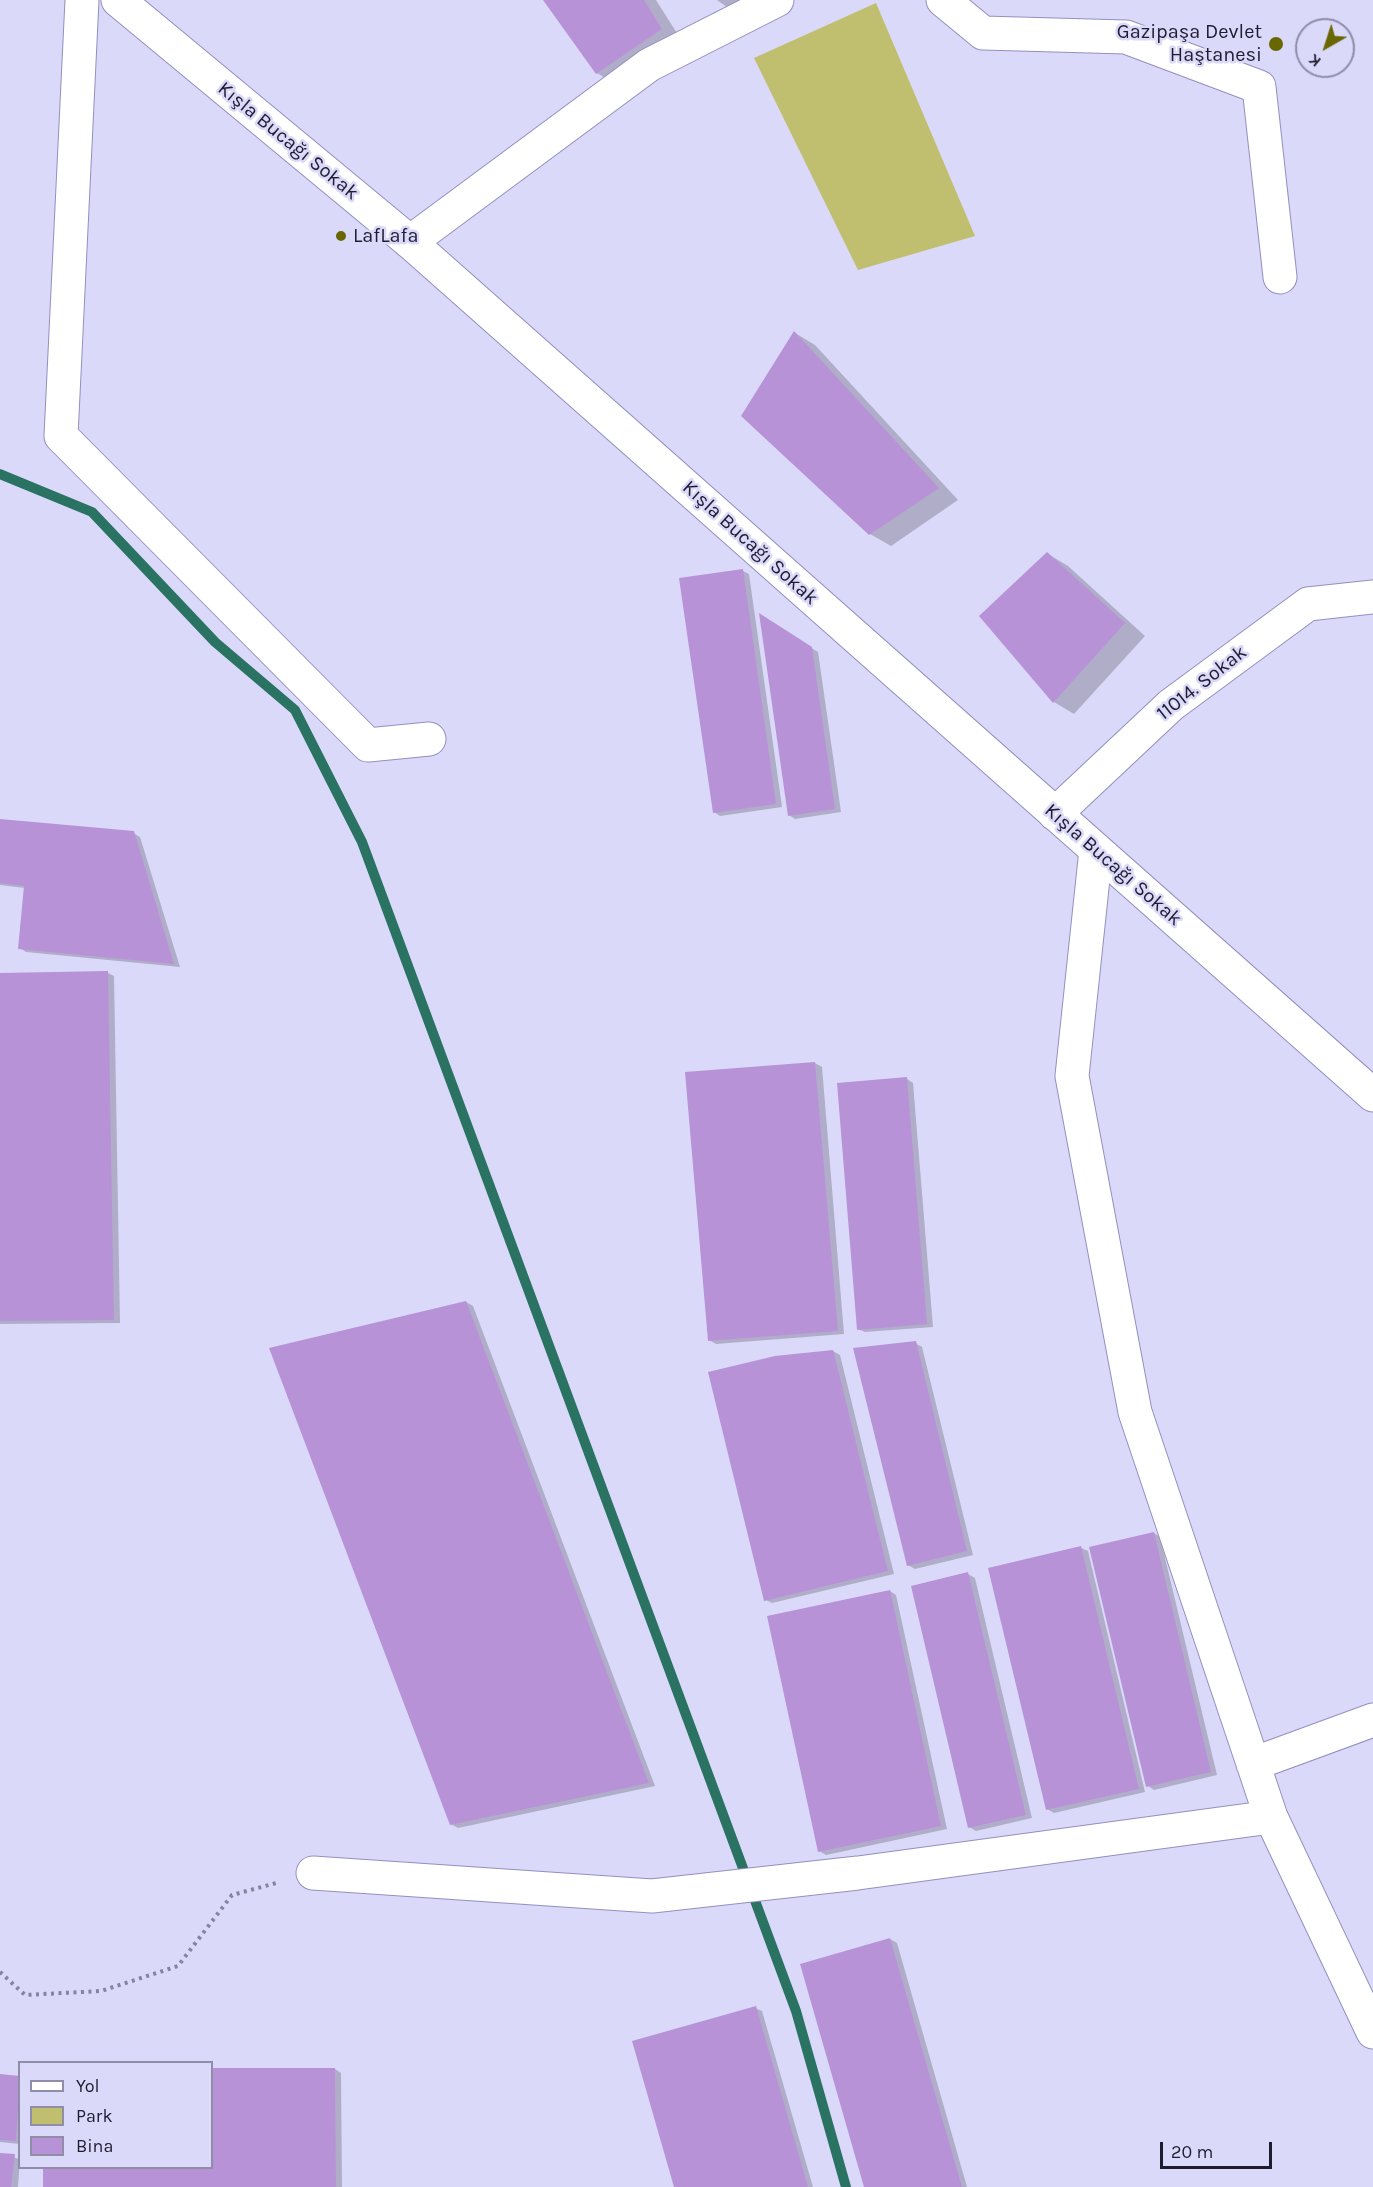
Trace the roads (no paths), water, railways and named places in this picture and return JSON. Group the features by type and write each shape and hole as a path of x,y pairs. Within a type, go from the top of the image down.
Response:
{"street":[{"path":"82,0 61,435 368,745 429,739"},
{"path":"410,242 649,65 777,0"},
{"path":"943,0 983,33 1126,36 1258,87 1280,277"},
{"name":"Kışla Bucağı Sokak","path":"133,4 410,242 1373,1095"},
{"name":"11014. Sokak","path":"1055,814 1171,705 1308,604 1373,597"},
{"path":"1096,850 1072,1076 1135,1412 1271,1817 1373,2032"},
{"path":"1253,1764 1373,1720"},
{"path":"313,1873 652,1896 858,1873 1271,1817"}],"waterway":[{"path":"0,474 92,512 215,642 295,710 362,842 796,2011 846,2187"}],"place":[{"name":"Gazipaşa Devlet Haştanesi","path":"1276,44"},
{"name":"LafLafa","path":"341,236"}]}
